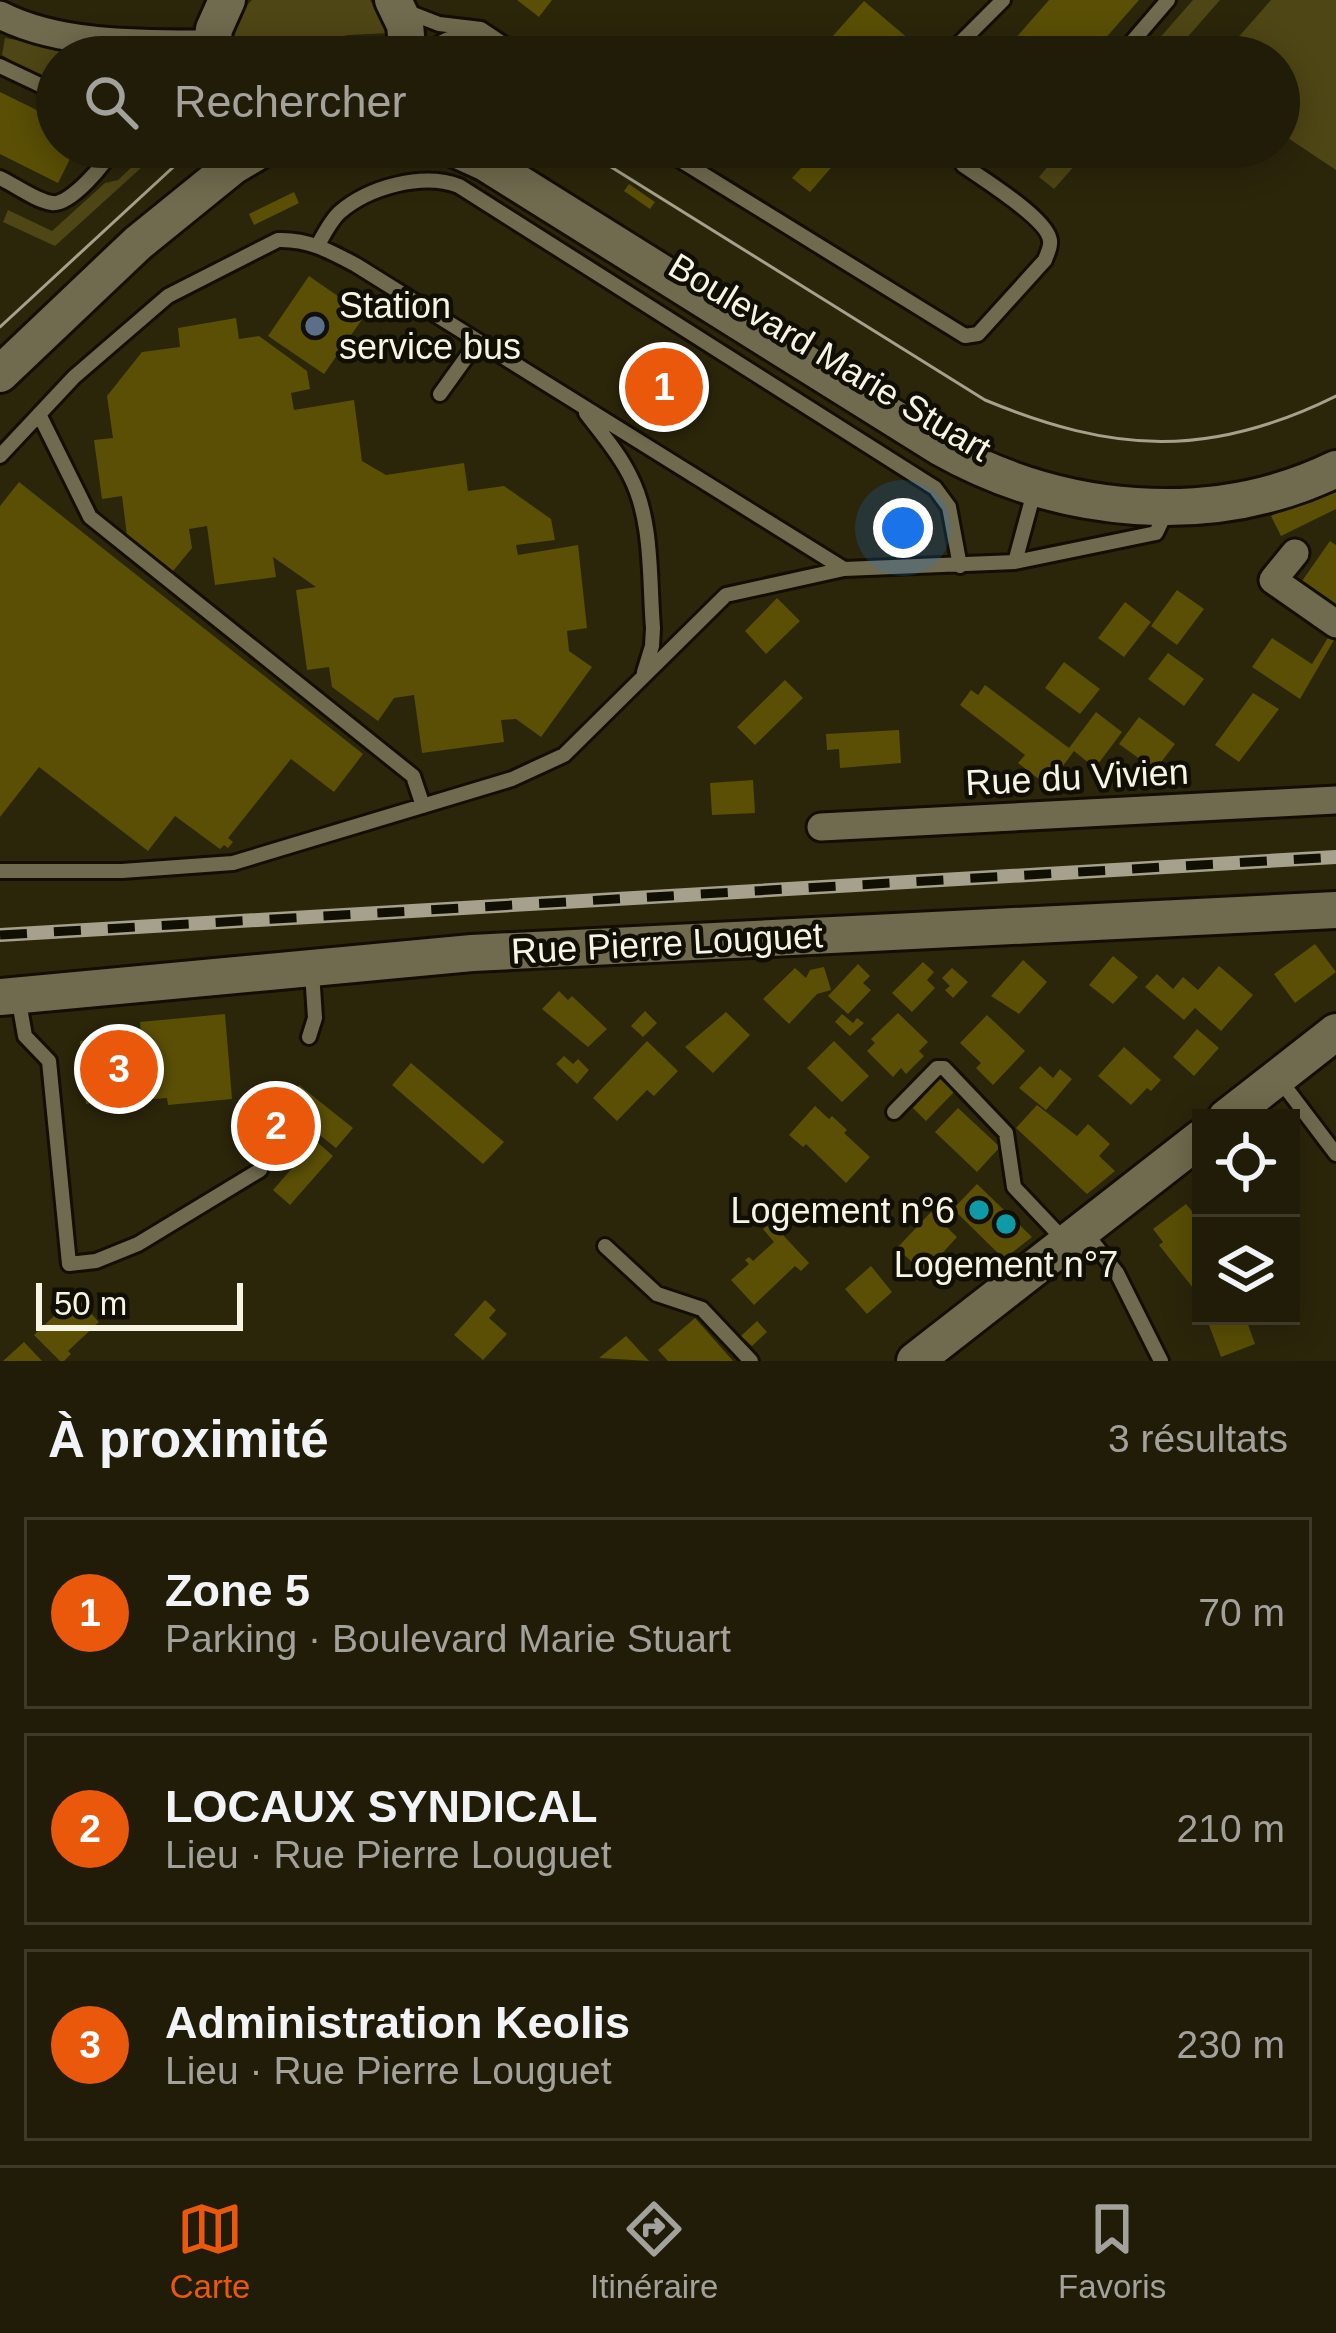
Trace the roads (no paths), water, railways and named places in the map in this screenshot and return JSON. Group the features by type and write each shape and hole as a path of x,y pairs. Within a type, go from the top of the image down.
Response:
{"main road":[{"path":"215,36 227,0"},
{"path":"395,4 407,36"},
{"path":"145,237 203,168"},
{"path":"0,374 145,237 231,168"},
{"path":"494,168 976,467 1106,504 1167,507 1263,496 1336,470"},
{"name":"Boulevard Marie Stuart","path":"522,168 947,434 1036,483 1162,495 1250,483 1336,453"},
{"name":"Rue Pierre Louguet","path":"9,996 472,953 1336,910"},
{"path":"1238,1109 1336,1033"},
{"path":"1259,1109 1336,1049"},
{"path":"940,1361 1192,1146"},
{"path":"915,1361 1192,1161"}],"street":[{"path":"0,15 62,36"},
{"path":"1295,553 1273,580 1336,624"},
{"name":"Rue du Vivien","path":"821,827 1336,800"}],"lane":[{"path":"968,36 1003,0"},
{"path":"1137,36 1168,0"},
{"path":"395,4 439,24 482,29 492,36"},
{"path":"0,66 36,83"},
{"path":"0,178 52,203 66,200 99,168"},
{"path":"693,168 965,336 978,334 1045,260 1051,245 1047,231 1016,201 967,168"},
{"path":"318,244 337,214 356,201 404,183 447,181 935,488 950,507 960,566"},
{"path":"0,456 74,376 168,296 278,240 318,244 844,569"},
{"path":"440,394 478,341"},
{"path":"579,404 633,480 644,513 653,628 649,660 633,686"},
{"path":"39,414 90,517 413,776 423,806"},
{"path":"1015,562 1036,483"},
{"path":"0,871 122,871 232,863 423,806 512,778 564,755 726,595 844,569 1015,562 1156,533 1167,507"},
{"path":"309,1037 315,1018 312,967"},
{"path":"9,996 25,1036 49,1061 69,1264 96,1261 138,1244 260,1170"},
{"path":"895,1112 937,1068 944,1069 1006,1133 1013,1187 1118,1273 1161,1361"},
{"path":"1286,1088 1336,1154"},
{"path":"605,1246 657,1294 702,1309 751,1361"}],"tram line":[{"path":"0,327 172,168"},
{"path":"613,168 985,400 1032,418 1119,439 1203,439 1246,431 1336,396"}],"railway":[{"path":"0,935 1336,857"}],"place":[{"name":"Station service bus","path":"315,326"},
{"name":"Zone 5","path":"664,387"},
{"name":"Administration Keolis","path":"119,1069"},
{"name":"LOCAUX SYNDICAL","path":"276,1126"},
{"name":"Logement n°6","path":"979,1210"},
{"name":"Logement n°7","path":"1006,1224"}]}
